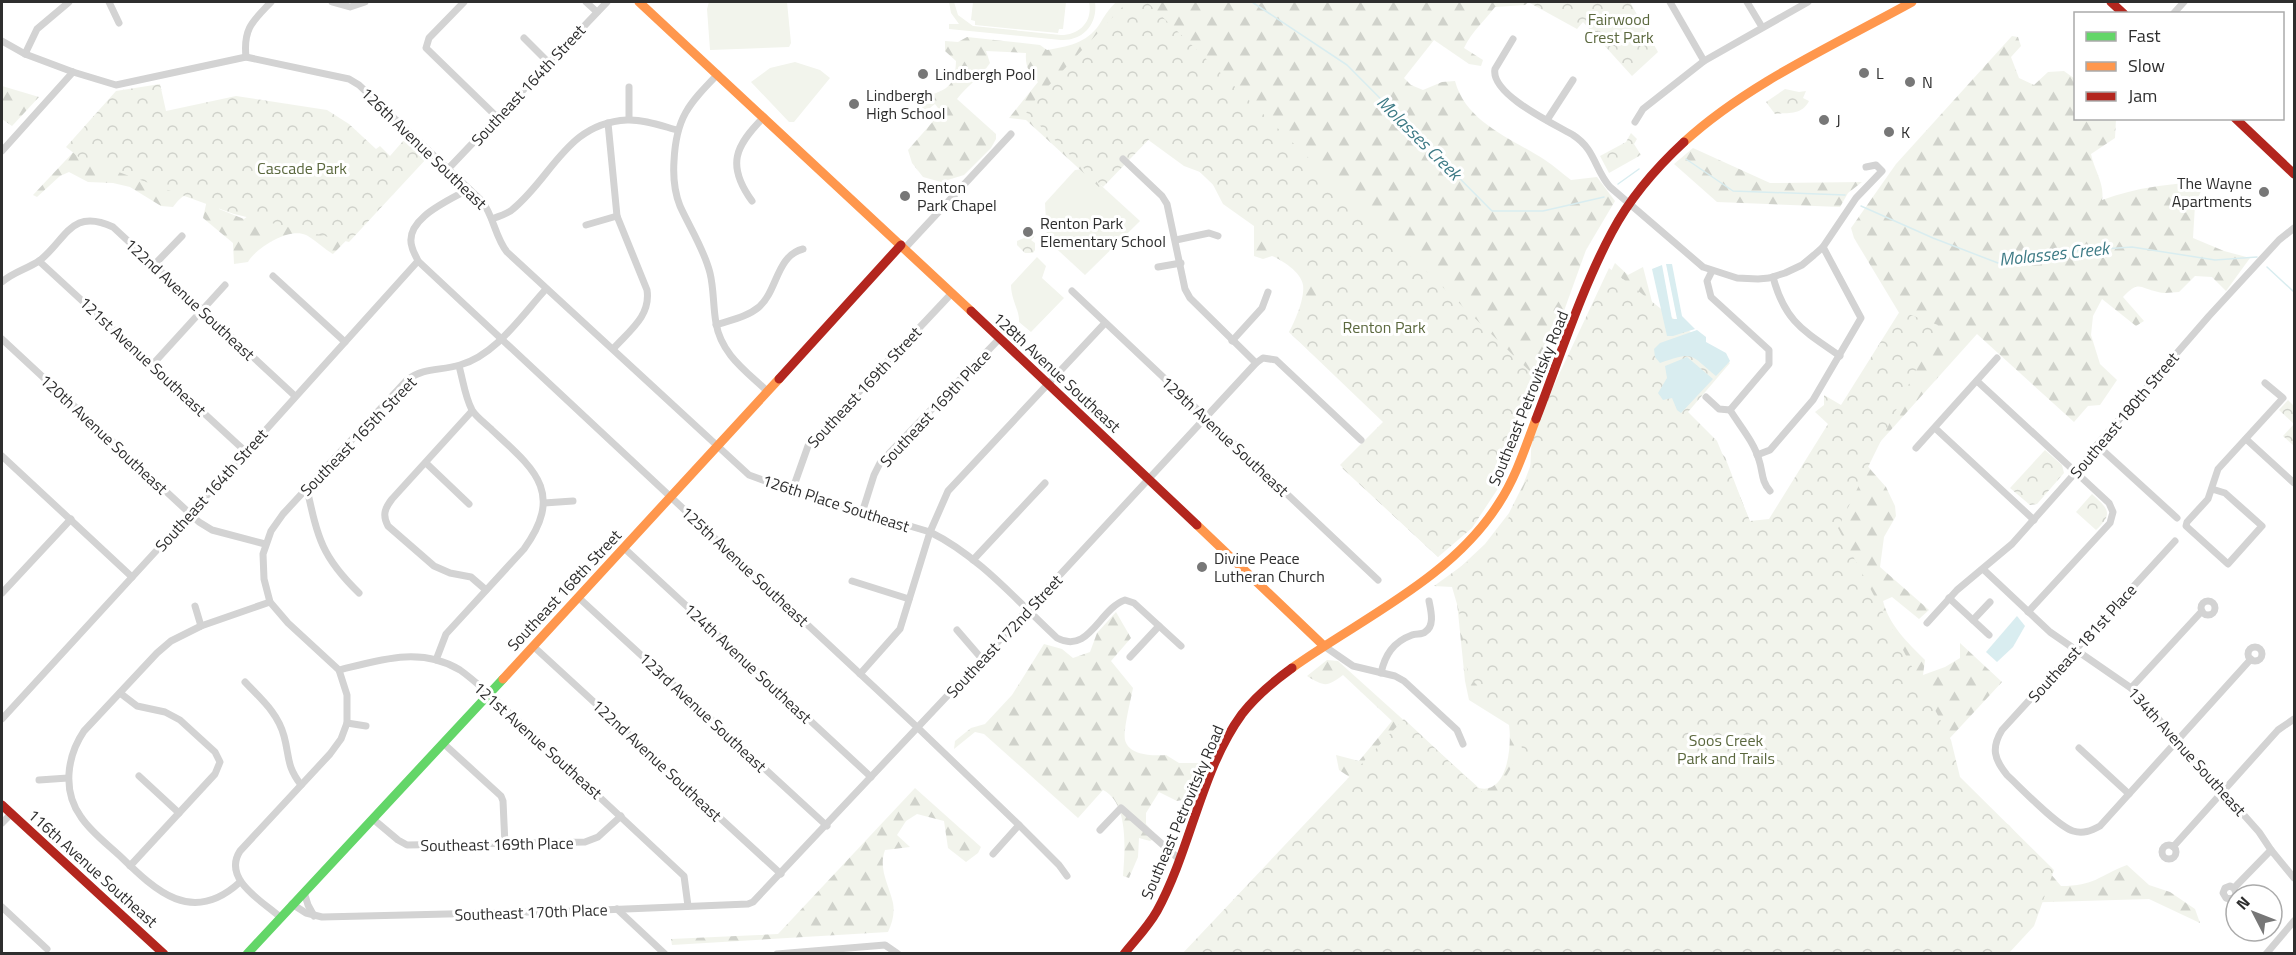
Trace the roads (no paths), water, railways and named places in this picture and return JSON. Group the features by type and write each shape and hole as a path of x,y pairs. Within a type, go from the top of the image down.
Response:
{"street":[{"path":"25,54 37,29 69,2"},
{"path":"109,2 119,23"},
{"path":"246,57 244,41 246,32 251,23 271,2"},
{"path":"332,2 350,7 365,2"},
{"path":"464,2 429,38 426,48 497,117"},
{"path":"586,2 597,12"},
{"name":"Southeast 164th Street","path":"448,169 607,2"},
{"name":"128th Avenue Southeast","path":"639,2 1000,338 1324,645 1353,666 1395,676 1404,681 1457,730 1462,744"},
{"path":"1670,2 1704,61"},
{"path":"1747,2 1762,27"},
{"path":"1635,122 1643,109 1704,61 1808,2"},
{"name":"Southeast Petrovitsky Road","path":"1124,954 1157,912 1218,756 1239,718 1264,690 1324,645 1456,555 1492,515 1515,475 1594,270 1613,230 1630,204 1665,160 1708,120 1748,93 1912,2"},
{"path":"524,38 549,63"},
{"path":"1513,39 1495,69 1495,80 1520,104 1587,146 1604,180 1693,260 1712,271 1737,278 1758,279 1773,277 1802,265 1823,246 1856,198 1882,171 1876,165 1866,167"},
{"path":"2,41 25,54 73,72 2,151"},
{"name":"126th Avenue Southeast","path":"73,72 116,85 246,57 349,79 359,85 482,201 492,219 497,236 507,252 716,447"},
{"path":"718,74 686,112 677,130 674,168 676,191 679,204 704,255 710,273 716,324 721,341 732,358 767,391"},
{"path":"1547,120 1573,80"},
{"path":"629,87 629,119"},
{"path":"752,201 739,180 738,156 744,138 764,117"},
{"path":"492,219 513,209 574,141 608,123 629,119 677,130"},
{"path":"2237,120 2295,174"},
{"path":"608,123 617,216 647,290 648,303 642,317 613,349"},
{"name":"Southeast 168th Street","path":"247,954 579,598 767,391 1011,134"},
{"path":"1123,159 1162,196 1167,204 1185,289 1190,298 1256,363 1263,358 1276,360 1361,440"},
{"path":"418,261 411,240 417,223 428,213 469,189"},
{"path":"586,225 617,216"},
{"name":"122nd Avenue Southeast","path":"39,261 71,226 77,223 89,220 101,221 112,226 295,396"},
{"name":"Southeast 180th Street","path":"1927,623 1949,598 2012,544 2209,316 2278,240 2295,228"},
{"path":"1176,240 1209,232 1218,236"},
{"path":"154,266 182,236"},
{"path":"1757,455 1770,450 1813,400 1861,318 1823,246"},
{"path":"716,324 743,316 760,306 771,291 787,258 803,249"},
{"path":"2,282 39,261"},
{"name":"121st Avenue Southeast","path":"39,261 245,451"},
{"name":"Southeast 164th Street","path":"2,719 418,261"},
{"name":"125th Avenue Southeast","path":"418,261 917,727 1019,825 1067,876"},
{"path":"1158,267 1180,263"},
{"path":"1712,271 1707,280 1711,297 1768,350 1770,358 1769,364 1730,410"},
{"path":"273,276 345,342"},
{"path":"1773,277 1778,298 1796,325 1840,356"},
{"path":"153,364 225,285"},
{"name":"Southeast 165th Street","path":"265,544 276,522 407,380 425,370 459,366 477,357 501,338 546,289"},
{"name":"129th Avenue Southeast","path":"1072,291 1378,580"},
{"path":"1232,341 1262,308 1268,292"},
{"name":"Southeast 169th Street","path":"792,491 808,447 952,293"},
{"path":"860,674 897,634 930,532 948,491 1105,323"},
{"name":"Southeast 169th Place","path":"862,513 880,463 1000,338"},
{"name":"120th Avenue Southeast","path":"2,339 190,514 213,530 265,544"},
{"path":"1916,448 1997,358"},
{"name":"Southeast 172nd Street","path":"748,904 759,897 781,874 1028,611 1256,363"},
{"path":"436,660 446,634 534,535 544,502 539,479 529,464 472,411 459,366"},
{"path":"1977,381 2109,503 2113,512 2110,523 2028,612"},
{"path":"2212,489 2225,493 2262,526 2228,564 2186,526 2208,499 2218,469 2283,398 2265,383"},
{"path":"1706,397 1719,409 1730,410"},
{"path":"1730,410 1757,455 1762,480 1770,491"},
{"path":"472,411 385,510 384,518 388,526 420,556 443,571 471,577 486,590"},
{"path":"1935,428 2034,520"},
{"path":"2246,439 2295,483"},
{"path":"2097,445 2177,518"},
{"name":"126th Place Southeast","path":"716,447 749,475 792,491 930,532 957,547 1057,638 1070,642 1080,641 1115,604 1125,600 1134,603 1159,626"},
{"path":"2,456 132,577"},
{"path":"426,463 469,504"},
{"path":"973,560 1045,483"},
{"path":"307,489 316,531 325,553 338,573 359,594"},
{"path":"544,502 573,501"},
{"path":"2,593 70,519"},
{"name":"Southeast 181st Place","path":"2129,794 2100,826 2083,832 2065,828 2007,775 1994,756 1995,748 2002,730 2175,541"},
{"path":"265,544 262,566 270,602 288,623 339,670 346,695 347,723 337,746 238,854 235,870 240,882 280,917"},
{"name":"124th Avenue Southeast","path":"624,548 871,777"},
{"name":"134th Avenue Southeast","path":"1984,570 2050,632 2132,688 2259,832 2295,878"},
{"path":"852,581 909,599"},
{"name":"123rd Avenue Southeast","path":"579,598 826,826"},
{"path":"1949,598 1989,635"},
{"path":"1381,673 1384,659 1393,646 1408,636 1423,634 1427,630 1431,615 1429,601"},
{"path":"240,882 230,891 213,900 203,902 184,901 158,891 81,818 71,796 68,778 71,759 79,739 164,646 182,634 201,626 270,602"},
{"path":"1973,620 1990,602"},
{"path":"195,606 201,626"},
{"path":"2132,688 2202,611"},
{"path":"1130,657 1159,626 1181,646"},
{"path":"957,630 982,659"},
{"name":"122nd Avenue Southeast","path":"533,646 781,874"},
{"name":"121st Avenue Southeast","path":"339,670 402,656 436,660 461,671 489,694 684,876 688,906"},
{"path":"2079,748 2129,794 2251,659"},
{"path":"245,682 272,710 278,720 284,736 289,768 301,785"},
{"path":"120,693 137,706 165,712 180,720 215,752 220,762 215,774 130,866"},
{"path":"2173,847 2278,730 2295,719"},
{"path":"347,723 366,726"},
{"path":"443,742 501,796 505,844"},
{"path":"139,776 179,813"},
{"path":"39,780 68,778"},
{"name":"116th Avenue Southeast","path":"2,805 164,954"},
{"path":"1100,830 1121,808 1179,859"},
{"path":"2,823 11,814"},
{"name":"Southeast 169th Place","path":"373,819 407,845 505,844 585,842 598,837 621,816"},
{"path":"993,854 1019,825"},
{"path":"2239,883 2271,850"},
{"path":"304,892 314,916"},
{"name":"Southeast 170th Place","path":"292,904 306,914 314,916 748,904"},
{"path":"2,907 47,949"},
{"path":"617,909 665,954"},
{"path":"2266,954 2295,921"},
{"path":"777,954 885,945 898,954"}],"waterway":[{"name":"Molasses Creek","path":"1252,2 1347,65 1492,211 1543,211 1604,197"},
{"name":"Molasses Creek","path":"1686,159 1733,191 1845,195"},
{"name":"Molasses Creek","path":"1618,184 1639,169"},
{"name":"Molasses Creek","path":"1861,206 1933,238 1998,263 2048,253 2132,247 2215,260 2257,257"},
{"name":"Molasses Creek","path":"2267,267 2294,292"}],"place":[{"name":"L","path":"1864,73"},
{"name":"Lindbergh Pool","path":"923,74"},
{"name":"N","path":"1910,82"},
{"name":"Lindbergh High School","path":"854,104"},
{"name":"J","path":"1824,120"},
{"name":"K","path":"1889,132"},
{"name":"The Wayne Apartments","path":"2264,192"},
{"name":"Renton Park Chapel","path":"905,196"},
{"name":"Renton Park Elementary School","path":"1028,232"},
{"name":"Divine Peace Lutheran Church","path":"1202,567"}],"park label":[{"name":"Fairwood Crest Park","path":"1619,28"},
{"name":"Cascade Park","path":"302,168"},
{"name":"Renton Park","path":"1384,327"},
{"name":"Soos Creek Park and Trails","path":"1726,749"}]}
